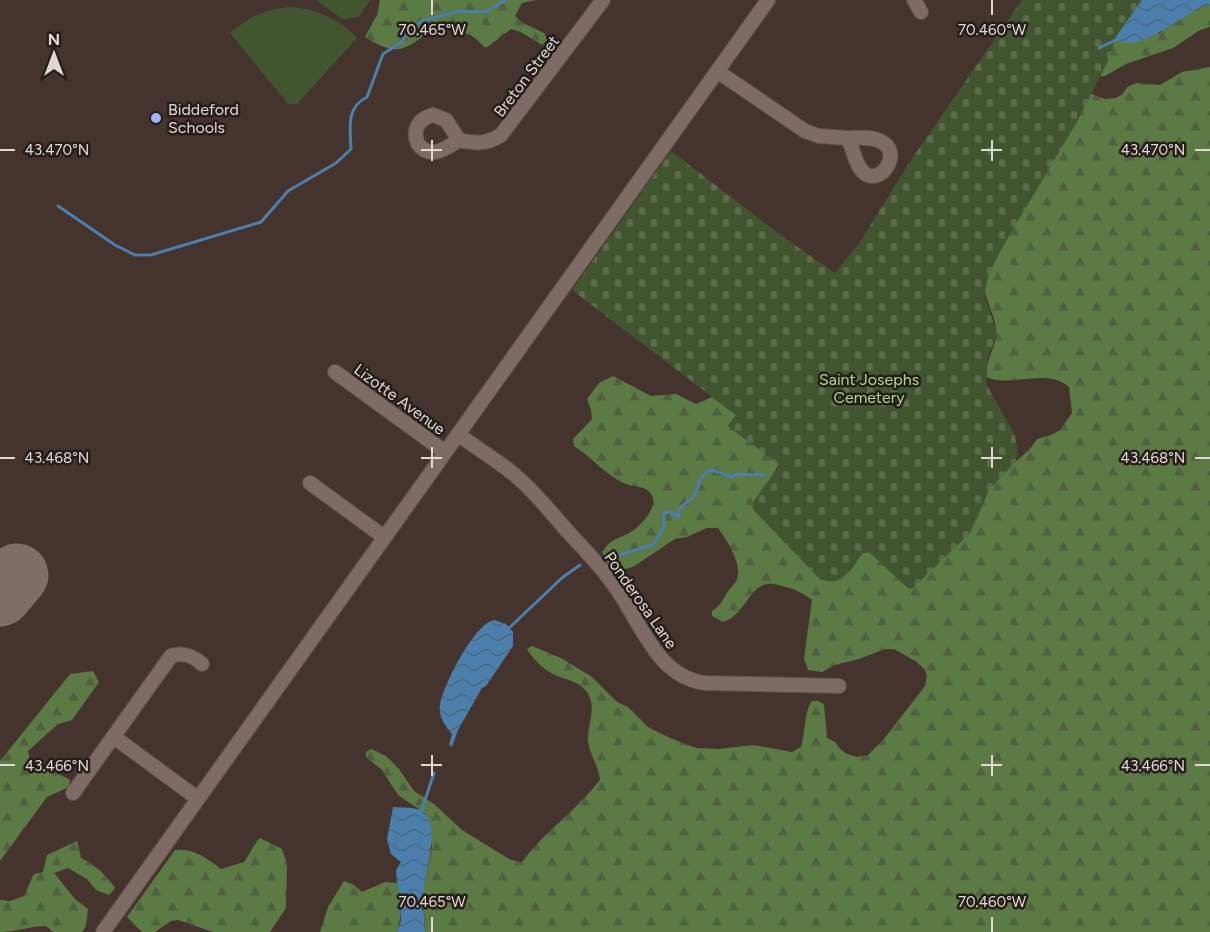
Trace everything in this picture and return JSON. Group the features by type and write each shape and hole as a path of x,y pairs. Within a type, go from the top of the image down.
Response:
{"street":[{"name":"Breton Street","path":"459,140 478,144 501,135 603,0"},
{"path":"103,932 768,0"},
{"path":"717,72 808,133 848,138"},
{"name":"Lizotte Avenue","path":"335,372 445,452"},
{"name":"Ponderosa Lane","path":"458,434 516,476 533,492 613,583 657,653 676,672 691,680 705,682 839,686"},
{"path":"310,483 384,537"},
{"path":"73,793 171,656 183,654 194,657 202,664"},
{"path":"114,737 197,798"}],"green space":[{"path":"316,0 370,0 359,17 342,19"},
{"path":"380,0 536,0 522,3 515,16 523,23 544,33 547,40 542,45 521,32 511,29 486,48 472,36 453,31 446,21 406,47 392,49 365,37 377,15"},
{"name":"Saint Josephs Cemetery","path":"1022,0 1142,0 1116,37 1108,61 1078,120 989,274 985,298 996,330 996,337 988,357 986,384 1015,435 1018,454 1015,462 989,490 970,533 912,589 908,588 869,552 862,553 843,577 831,582 824,580 817,576 753,509 753,502 779,464 728,426 736,415 572,290 671,151 782,236 835,273 860,242 913,157"},
{"path":"1142,0 1139,4 1159,34 1183,16 1210,4 1210,27 1200,30 1173,48 1126,64 1105,76 1094,77 1089,35"},
{"path":"292,7 328,16 343,25 357,38 297,104 288,104 230,33 258,14"},
{"path":"1210,67 1210,932 425,932 423,890 432,847 426,814 398,795 382,770 366,757 366,752 371,749 386,756 399,769 414,791 434,804 462,830 511,860 522,862 600,780 588,742 592,713 589,696 579,685 542,667 527,649 532,646 561,658 592,677 617,702 628,707 648,727 696,748 719,749 753,745 792,752 801,747 810,705 812,701 818,701 824,704 827,738 835,742 847,754 857,757 868,755 884,739 925,686 927,676 925,670 917,662 894,649 885,649 835,665 822,672 808,670 804,658 812,600 790,588 772,584 762,586 730,619 723,622 712,616 712,611 721,603 738,575 733,553 718,528 707,528 687,537 675,539 633,567 612,572 602,552 614,540 631,532 642,522 652,508 653,498 647,489 619,481 574,446 573,439 592,419 587,399 599,383 613,376 651,396 676,394 696,404 712,397 736,415 728,426 779,464 753,509 817,576 822,580 835,581 851,570 862,553 870,552 908,588 970,533 989,489 1030,449 1037,439 1060,430 1072,413 1069,387 1060,381 1040,378 996,380 986,377 996,329 985,289 999,237 1081,90 1105,99 1116,98 1123,94 1127,87 1137,83 1160,85 1182,72"},
{"path":"93,671 99,682 72,720 58,724 28,751 31,764 50,769 70,780 69,787 47,797 0,861 0,761 70,674"},
{"path":"260,838 282,849 287,864 286,908 270,932 213,932 178,920 171,921 155,932 142,932 127,917 175,850 194,852 221,869 244,862"},
{"path":"77,841 81,858 100,871 115,888 109,895 96,890 87,879 68,868 54,873 75,899 88,909 86,926 82,932 53,932 46,926 0,932 0,900 10,901 24,896 34,874 43,872 47,855"},
{"path":"344,881 354,885 362,892 385,882 397,883 401,907 397,932 320,932 328,907"}],"water":[{"path":"1142,0 1210,0 1210,4 1149,38 1136,42 1125,42 1116,37"},
{"path":"494,620 506,624 513,632 513,646 486,686 482,688 458,730 452,747 449,745 452,734 440,713 442,696 453,670 469,643 486,624"},
{"path":"393,807 413,808 424,813 429,820 432,838 424,890 425,932 397,932 401,921 396,870 401,862 391,854 387,839"}],"waterway":[{"path":"58,206 115,245 135,255 151,255 261,222 288,191 336,163 351,149 352,113 360,101 367,97 383,54 400,43 422,21 458,11 485,12 506,0"},
{"path":"1099,48 1120,38"},
{"path":"608,558 653,545 664,527 664,513 670,512 678,517 680,508 692,498 702,478 708,472 713,470 731,477 738,474 765,475"},
{"path":"508,629 563,577 580,565"},
{"path":"420,815 434,773"}],"runway":[{"path":"0,595 17,575"}],"place":[{"name":"Biddeford Schools","path":"156,118"}]}
